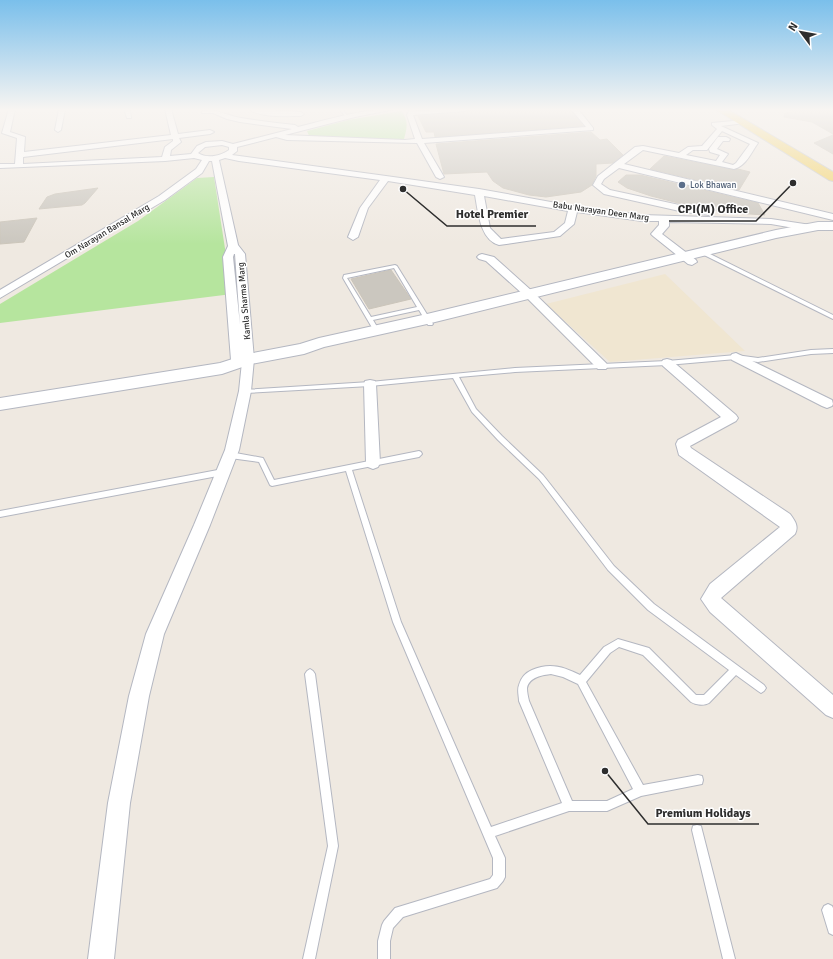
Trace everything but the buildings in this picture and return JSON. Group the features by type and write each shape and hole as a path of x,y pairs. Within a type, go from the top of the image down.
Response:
{"main road":[{"path":"796,154 833,177"},
{"path":"805,154 833,169"}],"street":[{"path":"19,166 20,155 30,154"},
{"path":"165,159 167,154"},
{"path":"0,166 165,159 196,155 211,158 226,156 229,154"},
{"path":"426,154 440,177"},
{"path":"632,154 600,178 597,185 607,192 676,207 749,216 767,221"},
{"path":"670,154 734,167 739,165 747,154"},
{"path":"718,163 723,154"},
{"name":"Babu Narayan Deen Marg","path":"226,156 239,159 386,178 479,192 573,209 642,218 826,223"},
{"name":"Kamla Sharma Marg","path":"211,158 233,246 240,254 243,294 243,359"},
{"name":"Om Narayan Bansal Marg","path":"0,295 162,198 199,171 211,158"},
{"path":"618,165 826,223"},
{"path":"353,237 364,208 386,178"},
{"path":"479,192 486,229 499,242 557,234 569,224 573,209"},
{"path":"664,219 664,226 656,234 698,257"},
{"path":"0,393 304,349 372,324 426,317 532,297 782,238 787,234 826,223"},
{"name":"Kamla Sharma Marg","path":"233,246 228,257 231,295 243,359"},
{"path":"482,257 490,259 532,297 602,366"},
{"path":"231,295 243,294"},
{"path":"304,349 319,350 426,317"},
{"path":"736,357 827,403"},
{"path":"101,959 119,803 139,696 155,634 202,525 230,454 245,391 243,359"},
{"path":"0,404 222,368 243,359"},
{"path":"667,363 731,418 682,444 684,451 784,519 788,524 788,529 716,590 710,599 716,606 833,708"},
{"path":"370,384 374,463"}],"lane":[{"path":"698,257 833,317"},
{"path":"372,324 345,278 346,276 395,266 426,317"},
{"path":"245,391 370,384 514,370 667,363 736,357 758,360 811,352 833,351"},
{"path":"455,376 474,410 500,438 541,477 611,568 651,607 761,688"},
{"path":"230,454 261,460 272,483 419,454"},
{"path":"348,468 397,622 499,858 499,876 493,884 399,912 388,925 384,941 384,959"},
{"path":"0,514 223,472"},
{"path":"581,681 607,650 618,643 646,652 658,662 694,699 706,700 736,669"},
{"path":"569,806 524,701 523,687 526,678 540,670 555,670 566,673 581,681 640,791"},
{"path":"309,959 333,846 310,674"},
{"path":"488,833 569,806 607,806 640,791 698,780"},
{"path":"697,830 729,959"},
{"path":"828,910 833,928"}],"shaded area":[{"path":"665,274 745,351 610,362 546,304"}],"green space":[{"path":"214,177 232,294 0,323 0,304 138,221 197,178"}],"place":[{"name":"CPI(M) Office","path":"793,183"},
{"name":"Lok Bhawan","path":"682,185"},
{"name":"Hotel Premier","path":"403,189"},
{"name":"Premium Holidays","path":"605,771"}]}
